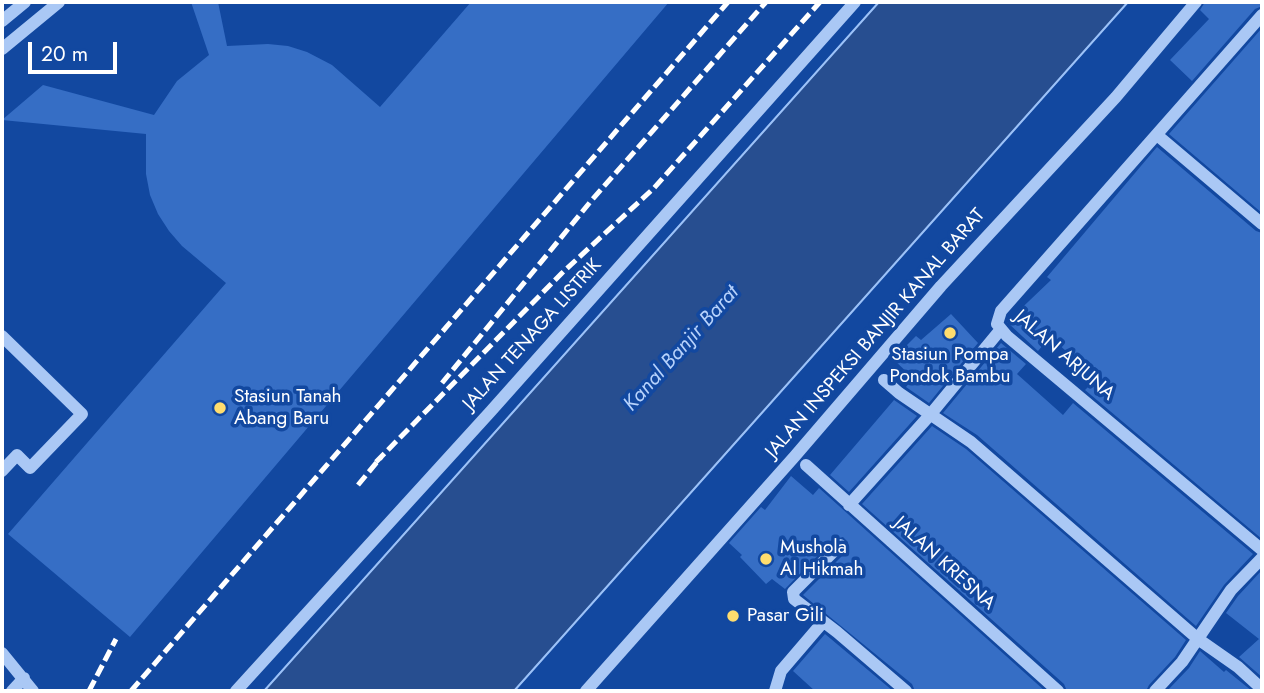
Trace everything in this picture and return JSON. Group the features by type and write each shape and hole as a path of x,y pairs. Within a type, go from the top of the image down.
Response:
{"street":[{"path":"2,21 25,2"},
{"path":"2,49 59,2"},
{"name":"JALAN TENAGA LISTRIK","path":"236,691 491,411 855,2"},
{"name":"JALAN INSPEKSI BANJIR KANAL BARAT","path":"586,691 796,456 941,286 1116,97 1196,2"},
{"name":"JALAN ARJUNA","path":"1262,15 1001,311 997,324 1262,550"},
{"path":"1157,135 1262,224"},
{"path":"849,505 930,415 1001,329"},
{"path":"2,336 82,414 30,468 18,455 2,471"},
{"path":"884,380 971,442 1198,639 1262,689"},
{"name":"JALAN KRESNA","path":"806,465 1058,691"},
{"path":"840,545 793,592 794,599 906,691"},
{"path":"1155,691 1182,662 1231,590 1262,558"},
{"path":"775,691 781,671 823,622"},
{"path":"2,653 33,691"},
{"path":"12,691 24,678"}],"water":[{"name":"Kanal Banjir Barat","path":"879,2 1128,2 514,691 264,691"}],"building":[{"name":"Stasiun Tanah Abang Baru","path":"191,2 218,2 227,46 268,44 307,52 332,65 380,107 471,2 669,2 130,637 8,534 226,283 182,246 158,214 150,195 146,174 146,134 2,120 43,85 154,115 177,81 209,55"},
{"path":"1205,2 1262,2 1262,6 1255,9 1192,81 1170,60 1209,19 1200,10"},
{"path":"1262,28 1262,213 1169,134"},
{"path":"1157,147 1256,231 1262,233 1262,539 1085,390 1097,378 1050,337 1038,351 1007,322 1051,280 1047,277"},
{"path":"951,314 978,343 929,403 906,387 913,378 893,359 916,336 921,340"},
{"path":"1001,343 1026,364 1017,374 1063,415 1073,403 1253,554 1224,585 1196,626 977,435 943,413"},
{"path":"894,400 917,416 849,492 830,475"},
{"path":"932,426 966,449 1186,640 1146,691 1067,691 1064,684 862,504"},
{"path":"791,476 813,495 819,488 1045,691 915,691 912,684 803,595 847,551 848,542 843,537 834,539 785,589 772,579 766,584 729,543 761,507 765,510"},
{"path":"1262,570 1262,677 1239,657 1259,639 1226,613"},
{"path":"825,634 893,691 815,691 793,671"},
{"path":"1200,651 1252,691 1167,691 1189,668"}],"railway":[{"path":"131,691 728,2"},
{"path":"442,383 591,201 766,2"},
{"path":"376,462 562,273 654,188 820,2"},
{"path":"358,485 382,456"},
{"path":"89,691 116,639"}],"place":[{"name":"Stasiun Pompa Pondok Bambu","path":"950,333"},
{"name":"Stasiun Tanah Abang Baru","path":"220,408"},
{"name":"Mushola Al Hikmah","path":"766,559"},
{"name":"Pasar Gili","path":"733,616"}]}
